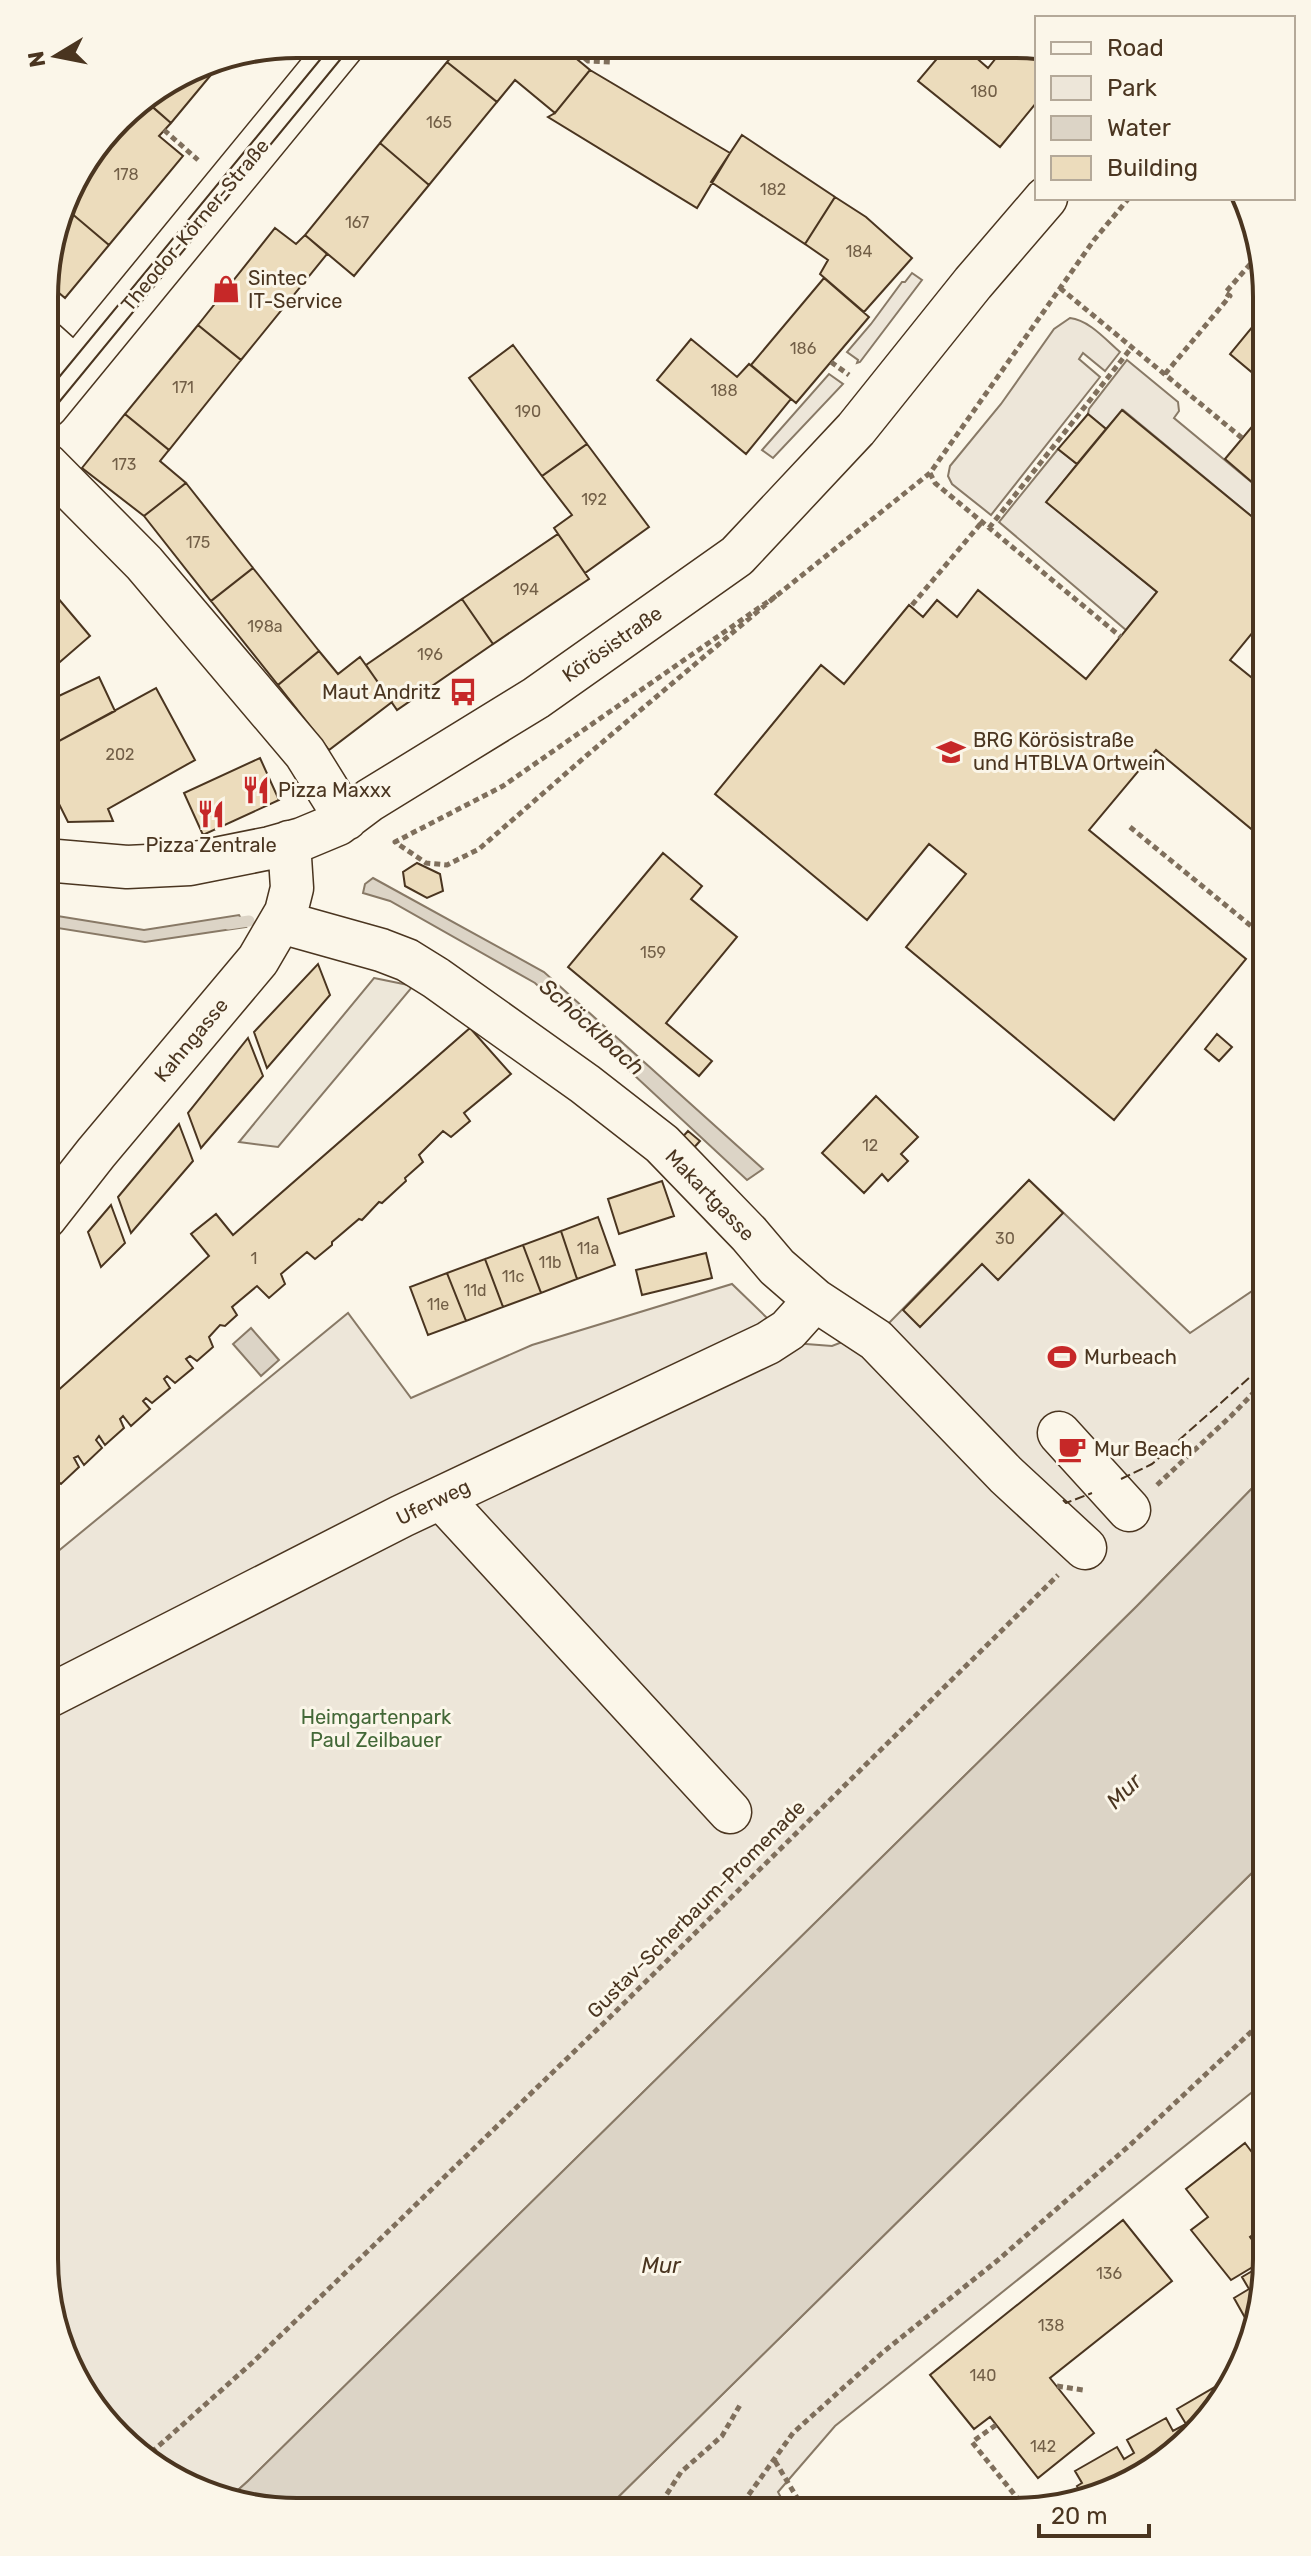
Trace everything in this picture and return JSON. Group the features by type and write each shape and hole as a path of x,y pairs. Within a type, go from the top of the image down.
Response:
{"main road":[{"name":"Theodor-Körner-Straße","path":"61,356 330,58"}],"street":[{"name":"Körösistraße","path":"58,861 127,867 190,864 289,842 346,819 383,792 536,698 737,556 856,429 1044,200"},
{"path":"58,476 144,563 305,753 346,819"},
{"path":"287,907 289,842"},
{"name":"Kahngasse","path":"58,1201 258,960 287,907"},
{"name":"Makartgasse","path":"287,907 407,960 436,978 585,1084 662,1144 777,1267 815,1300 876,1340 1006,1475 1085,1548"},
{"name":"Uferweg","path":"58,1691 441,1498 768,1343 788,1330 815,1300"},
{"path":"1059,1433 1129,1510"},
{"path":"441,1498 730,1812"}],"path":[{"path":"584,58 588,61 611,62"},
{"path":"164,130 199,160"},
{"path":"776,596 503,786 395,842 426,863 447,865 479,849 776,596 930,473 1094,240 1127,200"},
{"path":"1165,374 1230,296 1225,293 1250,265"},
{"path":"1060,288 1242,438"},
{"path":"989,528 1132,347"},
{"path":"831,362 854,379"},
{"path":"930,473 935,483 1121,637"},
{"path":"912,605 982,522"},
{"path":"1130,827 1253,927"},
{"path":"1129,1510 1252,1394"},
{"name":"Gustav-Scherbaum-Promenade","path":"154,2450 253,2362 588,2039 1085,1548"},
{"path":"747,2498 793,2433 871,2363 998,2260 1130,2145 1252,2031"},
{"path":"1057,2386 1083,2390"},
{"path":"664,2498 681,2472 722,2436 740,2405"},
{"path":"996,2425 972,2442 1017,2498"},
{"path":"775,2461 797,2498"}],"green space":[{"path":"912,273 922,280 857,363 858,360 847,352"},
{"path":"1070,318 1090,326 1120,352 1105,371 1083,353 1079,359 1100,377 991,515 952,484 948,476 950,466 1001,404 1054,329"},
{"path":"1127,360 1178,402 1179,411 1174,418 1253,483 1253,517 1123,410 1106,429 1088,414"},
{"path":"829,374 843,384 773,458 762,450"},
{"path":"1058,449 1077,464 1047,502 1157,592 1126,630 999,522"},
{"name":"Heimgartenpark Paul Zeilbauer","path":"1029,1180 1190,1333 1252,1291 1252,1488 1137,1606 248,2481 235,2490 177,2466 128,2428 107,2404 83,2365 71,2336 60,2290 58,1551 348,1313 411,1398 532,1345 732,1284 793,1343 832,1346 850,1339 1037,1485 886,1326"},
{"path":"1252,1873 1252,2092 835,2426 778,2492 781,2498 617,2498"}],"shaded area":[{"path":"374,978 413,986 278,1147 239,1142"}],"water":[{"name":"Schöcklbach","path":"373,878 544,972 763,1169 747,1180 535,983 390,901 363,893 365,884"},
{"path":"239,915 246,927 145,942 58,928 58,916 144,930"},
{"path":"251,1328 279,1360 261,1376 233,1344"},
{"name":"Mur","path":"1252,1488 1252,1873 617,2498 297,2498 237,2490 248,2481 1137,1606"}],"building":[{"path":"450,58 576,58 590,70 555,113 515,80 497,102 447,62"},
{"path":"938,58 976,58 988,68 996,58 1035,59 1035,104 1000,147 918,81"},
{"path":"447,62 497,102 429,185 380,143"},
{"path":"590,70 730,153 697,208 548,117 555,113"},
{"path":"211,75 171,123 152,107 177,90"},
{"path":"153,107 171,123 159,136 183,156 109,245 73,215 98,164 117,139"},
{"path":"742,135 835,197 805,244 711,182"},
{"path":"380,143 429,185 354,276 305,235"},
{"path":"835,197 866,217 912,258 864,312 820,274 828,260 805,244"},
{"path":"73,215 109,245 65,298 58,292 60,266"},
{"path":"275,228 296,244 305,235 327,254 241,360 198,325"},
{"path":"824,278 869,317 796,403 751,365"},
{"path":"198,325 241,360 169,450 125,414"},
{"path":"1253,326 1253,373 1230,354"},
{"path":"691,339 737,377 749,364 791,399 746,454 657,380"},
{"path":"513,345 587,444 542,476 469,378"},
{"path":"1122,410 1253,517 1253,632 1230,660 1253,678 1253,830 1156,750 1089,830 1246,959 1114,1120 906,947 966,874 929,844 867,920 715,794 821,665 844,684 909,605 923,617 937,600 957,617 978,590 1086,679 1157,592 1046,502"},
{"path":"125,414 169,450 160,461 186,483 144,516 82,468"},
{"path":"1088,414 1106,429 1077,464 1058,449"},
{"path":"1253,425 1253,483 1225,459"},
{"path":"587,444 649,527 585,573 554,528 572,515 542,476"},
{"path":"186,483 253,568 211,601 144,516"},
{"path":"558,534 589,579 493,644 462,599"},
{"path":"253,568 319,651 278,685 211,601"},
{"path":"58,598 90,636 58,664"},
{"path":"462,599 493,644 397,710 366,665"},
{"path":"319,651 338,674 360,657 392,702 329,750 278,685"},
{"path":"99,677 115,711 58,742 58,696"},
{"path":"156,688 195,760 108,809 113,821 68,822 58,802 58,742"},
{"path":"260,758 279,800 203,835 184,793"},
{"path":"663,853 702,886 691,899 737,937 666,1023 712,1061 699,1076 568,967"},
{"path":"417,863 440,874 443,891 427,898 405,886 403,872"},
{"path":"318,964 330,995 267,1068 254,1032"},
{"path":"470,1028 511,1074 464,1113 470,1121 451,1137 443,1131 419,1155 423,1162 382,1203 379,1202 315,1259 307,1252 281,1274 285,1284 269,1298 257,1286 232,1307 237,1315 225,1326 220,1325 209,1337 213,1347 197,1361 190,1356 186,1359 193,1368 175,1383 167,1376 164,1379 170,1388 152,1403 146,1398 143,1401 150,1409 131,1426 123,1416 120,1419 124,1428 105,1445 99,1436 96,1440 102,1448 84,1465 78,1456 74,1458 79,1467 61,1484 58,1482 58,1390 209,1256 191,1234 216,1214 233,1235"},
{"path":"1217,1034 1232,1047 1219,1061 1205,1049"},
{"path":"248,1038 263,1076 201,1148 188,1113"},
{"path":"876,1096 918,1137 901,1154 908,1161 888,1181 882,1174 864,1193 822,1153"},
{"path":"179,1124 193,1161 131,1233 118,1197"},
{"path":"688,1131 700,1141 690,1152 679,1141"},
{"path":"1029,1180 1063,1213 998,1280 982,1264 920,1327 903,1310"},
{"path":"662,1181 674,1216 619,1234 608,1199"},
{"path":"111,1205 125,1243 101,1267 88,1232"},
{"path":"598,1217 615,1265 577,1279 561,1231"},
{"path":"561,1231 577,1279 541,1293 523,1245"},
{"path":"523,1245 541,1293 503,1307 485,1259"},
{"path":"706,1253 712,1278 642,1295 636,1270"},
{"path":"485,1259 503,1307 466,1321 447,1273"},
{"path":"447,1273 466,1321 428,1335 410,1287"},
{"path":"1245,2143 1252,2152 1252,2267 1231,2280 1191,2230 1208,2217 1186,2189"},
{"path":"1123,2220 1172,2281 1050,2378 1094,2433 1038,2478 990,2417 974,2429 930,2375"},
{"path":"1252,2271 1245,2318 1234,2298 1249,2289 1242,2277"},
{"path":"1215,2387 1183,2428 1159,2449 1134,2466 1079,2489 1077,2486 1082,2483 1075,2471 1117,2447 1124,2459 1134,2453 1127,2440 1166,2418 1173,2431 1186,2424 1177,2409"}],"waterway":[{"name":"Schöcklbach","path":"228,924 249,921"}],"tram line":[{"path":"58,378 321,58"},
{"path":"58,403 342,58"}],"fence":[{"path":"1121,1479 1152,1464 1252,1375"},
{"path":"1063,1500 1066,1503 1092,1493"}],"place":[{"name":"Sintec IT-Service","path":"226,289"},
{"name":"Maut Andritz","path":"463,692"},
{"name":"BRG Körösistraße und HTBLVA Ortwein","path":"951,752"},
{"name":"Pizza Maxxx","path":"256,790"},
{"name":"Pizza Zentrale","path":"211,814"},
{"name":"Murbeach","path":"1062,1357"},
{"name":"Mur Beach","path":"1072,1449"}]}
